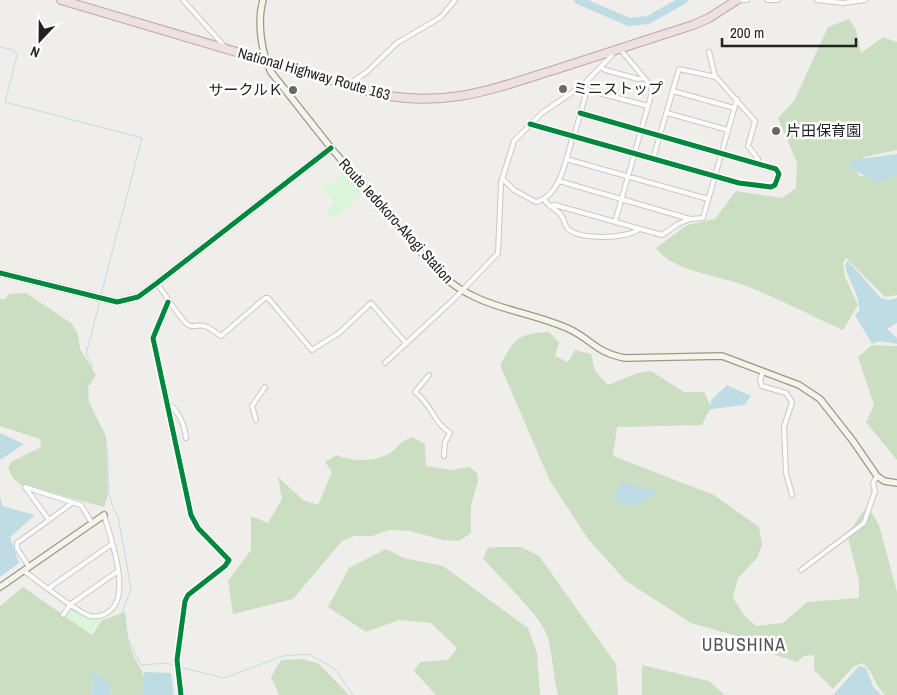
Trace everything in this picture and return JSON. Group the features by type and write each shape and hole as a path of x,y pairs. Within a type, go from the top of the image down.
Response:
{"highway":[{"name":"National Highway Route 163","path":"61,0 378,94 405,99 449,99 479,93 693,26 737,0"}],"main road":[{"path":"263,0 259,19 266,61"},
{"name":"Route Iedokoro-Akogi Station","path":"266,61 271,72 331,148 438,272 460,291 503,308 566,328 597,349 613,356 625,358 714,355 799,385 820,399 837,419 877,476"},
{"path":"0,274 117,302 138,297 331,148"},
{"path":"877,476 884,481 897,483"},
{"path":"0,587 104,514"}],"street":[{"path":"183,0 227,50"},
{"path":"348,85 368,71 397,43 441,17 455,0"},
{"path":"737,0 747,0"},
{"path":"767,0 778,0"},
{"path":"817,0 843,3 865,0"},
{"path":"385,363 498,253 502,178 514,141 530,124 583,85 616,50 652,88 615,222"},
{"path":"709,52 716,78 755,121 748,146 758,159 758,164"},
{"path":"601,67 605,70 638,79 644,78"},
{"path":"653,159 679,69 716,78"},
{"path":"583,85 587,90 648,106"},
{"path":"502,178 514,190 536,202 545,200 559,181 587,90"},
{"path":"672,91 734,108"},
{"path":"550,206 555,205 662,236 674,226 690,219 703,218 737,99"},
{"path":"530,124 752,186 775,186 779,174 776,169 580,113"},
{"path":"667,113 728,130"},
{"path":"566,159 708,199"},
{"path":"559,181 690,219"},
{"path":"545,200 562,216 569,229 582,234 625,236 639,229"},
{"path":"158,283 168,302 189,326 205,326 221,336 265,298 268,298 312,350 339,333 371,303 406,342"},
{"path":"168,302 153,338 193,522 229,560 188,595 185,601 177,668 181,695"},
{"path":"764,372 760,380 762,386 786,393 792,402 784,427 786,473 792,495"},
{"path":"429,375 415,392 430,406 442,429 450,433 445,442 444,456"},
{"path":"256,420 252,406 265,387"},
{"path":"166,403 170,404 180,418 186,438"},
{"path":"801,570 864,523 875,491 873,483 877,476"},
{"path":"49,520 25,487 72,504 81,505 92,522"},
{"path":"72,504 17,543 17,548 26,569 71,604 90,616 96,617 114,608 119,592 118,571 104,514"},
{"path":"49,588 112,544"},
{"path":"63,615 71,604 118,571"}],"green space":[{"path":"849,19 856,30 861,53 883,37 897,42 897,150 864,157 855,170 860,176 883,177 897,172 897,295 885,297 846,258 843,263 845,277 858,305 843,330 744,285 683,267 663,256 656,248 687,225 715,219 736,191 782,198 796,188 797,163 778,118 794,101 828,27"},
{"path":"347,169 365,190 334,220 327,213 334,199 321,187 326,183 334,184"},
{"path":"26,293 71,323 78,334 80,349 96,375 88,387 89,401 106,438 108,495 104,507 20,484 14,479 8,469 11,462 41,447 40,439 0,426 0,299 5,299 9,294"},
{"path":"549,332 559,342 555,356 568,362 575,350 591,354 595,371 608,385 638,373 651,371 684,392 704,392 711,407 702,425 617,427 613,456 714,495 759,527 762,545 757,558 738,578 733,598 744,615 756,626 783,623 807,602 859,598 859,581 847,534 868,506 879,525 897,592 897,695 885,695 863,663 854,666 833,689 814,670 814,655 804,656 797,662 776,655 758,642 691,623 626,581 588,539 550,481 500,365 509,349 518,339 530,334"},
{"path":"872,345 897,346 897,460 866,422 874,405 858,357"},
{"path":"412,437 425,444 426,466 451,470 469,467 477,473 478,481 471,506 471,533 459,541 443,540 410,531 389,530 372,536 354,536 342,541 293,599 233,614 228,581 251,550 251,516 268,523 282,499 278,477 303,500 318,505 332,472 325,462 337,455 356,460 378,458 390,453"},
{"path":"521,547 539,556 616,664 618,695 558,695 550,645 544,629 538,619 483,558 488,548"},
{"path":"386,549 404,558 443,566 528,628 537,653 540,695 436,695 414,671 420,662 448,660 457,648 431,623 399,620 366,632 328,607 349,568"},
{"path":"23,587 92,635 102,620 125,612 130,647 144,676 145,681 142,695 112,695 105,679 93,672 91,695 0,695 0,606"},
{"path":"70,607 91,618 100,618 91,633 64,616"},
{"path":"301,659 318,663 349,695 279,695 271,677 281,660"},
{"path":"642,665 709,681 725,695 642,695"}],"water":[{"path":"897,154 897,175 878,183 852,169 849,165 853,160"},
{"path":"848,261 881,298 889,300 897,298 897,323 887,329 897,338 897,344 880,341 872,344 855,315 859,311 859,305 846,270 845,264"},
{"path":"727,385 751,396 744,405 705,410 712,403 710,401"},
{"path":"0,433 24,444 0,460"},
{"path":"621,481 654,491 655,495 635,507 612,500"},
{"path":"0,496 2,506 35,515 10,537 19,563 0,577"},
{"path":"859,666 866,668 873,686 881,695 833,695"},
{"path":"93,672 105,679 112,695 91,695"},
{"path":"144,672 171,673 174,695 142,695"}],"waterway":[{"path":"578,0 629,22 648,20 684,0"},
{"path":"0,47 14,50 17,55 5,102 142,138 101,295"},
{"path":"100,301 86,354 92,366 85,386 84,399 87,408 104,433 108,454 108,487 113,507 118,516 131,589 123,610 124,631 141,665 166,663 176,666"},
{"path":"179,667 224,678 283,656 309,654 335,669 353,695"}],"cycle path":[{"path":"530,124 739,183 771,187 775,185 779,174 776,169 580,113"},
{"path":"0,273 117,302 138,297 331,148"},
{"path":"168,302 153,338 191,515 198,528 229,560 225,566 188,595 185,601 177,660 181,695"}],"place":[{"name":"ミニストップ","path":"563,89"},
{"name":"サークルＫ","path":"293,90"},
{"name":"片田保育園","path":"776,131"}],"district":[{"name":"UBUSHINA","path":"744,645"}]}
